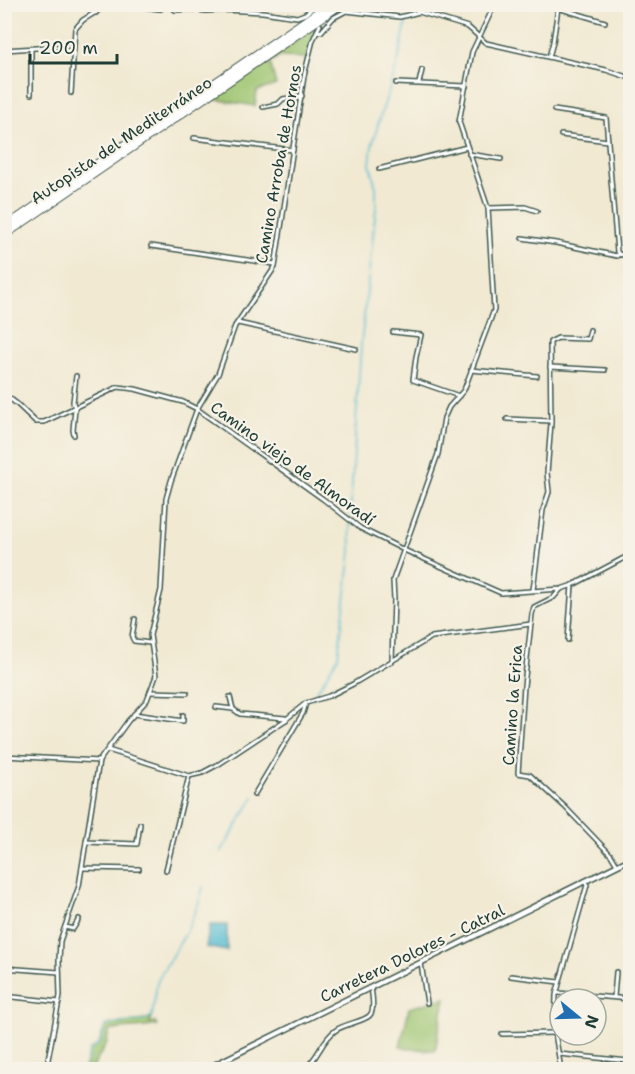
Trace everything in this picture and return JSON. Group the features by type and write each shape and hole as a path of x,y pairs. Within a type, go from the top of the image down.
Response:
{"highway":[{"name":"Autopista del Mediterráneo","path":"4,228 330,4"},
{"name":"Autopista del Mediterráneo","path":"4,235 341,4"}],"street":[{"path":"92,4 96,13"},
{"path":"71,93 76,26 109,4"},
{"path":"123,4 159,9 164,4"},
{"path":"170,4 175,10 263,12 297,17 318,4"},
{"path":"392,661 393,580 438,454 444,418 449,407 464,390 494,310 488,208 459,122 472,52 495,4"},
{"path":"549,57 558,8 605,22"},
{"path":"317,31 322,31 333,18 346,10 400,17 419,12 468,27 486,43 606,70 630,78"},
{"name":"Camino Arroba de Hornos","path":"99,761 128,721 147,700 156,676 150,643 151,628 161,590 166,500 197,409 218,374 235,326 275,264 304,76 313,40 320,25"},
{"path":"4,50 68,46 75,42"},
{"path":"31,49 31,94"},
{"path":"419,84 423,70"},
{"path":"396,83 466,86"},
{"path":"263,107 278,104 283,99 302,96"},
{"path":"554,110 606,118 616,252 618,254"},
{"path":"561,135 608,141"},
{"path":"194,138 293,150"},
{"path":"379,169 467,147"},
{"path":"469,154 501,159"},
{"path":"488,208 525,207 537,211"},
{"path":"522,238 617,256 630,251"},
{"path":"151,246 275,264"},
{"path":"237,322 356,349"},
{"path":"533,590 543,510 549,492 547,473 551,421 550,342 558,338 588,339 590,330"},
{"path":"393,332 421,335 413,380 459,396"},
{"path":"550,367 605,370"},
{"path":"471,370 537,376"},
{"path":"74,435 75,407 73,402 76,376"},
{"name":"Camino viejo de Almoradí","path":"4,394 36,422 44,422 118,387 135,389 183,402 197,409 360,528 501,593 561,589 630,557"},
{"path":"507,419 551,421"},
{"path":"568,640 572,585"},
{"name":"Camino la Erica","path":"561,589 554,597 534,607 524,686 518,774 530,775 565,807 611,855 617,865"},
{"path":"135,619 132,637 134,641 150,643"},
{"path":"108,750 189,776 202,773 286,720 306,704 353,684 432,637 531,624"},
{"path":"150,692 187,693"},
{"path":"230,697 233,709"},
{"path":"254,795 303,713 306,704"},
{"path":"216,707 233,709 240,714 285,718 286,720"},
{"path":"134,714 183,721 183,715"},
{"path":"4,756 99,761 79,886 60,941 60,996 46,1070"},
{"path":"165,870 189,776"},
{"path":"86,842 137,844 140,824"},
{"name":"Carretera Dolores - Catral","path":"204,1070 630,859"},
{"path":"82,868 139,869"},
{"path":"559,987 586,885 585,881"},
{"path":"65,927 73,928 79,919"},
{"path":"421,963 428,1003"},
{"path":"4,968 59,972"},
{"path":"614,997 616,972"},
{"path":"510,976 560,982"},
{"path":"303,1070 312,1062 335,1030 371,1015 371,987"},
{"path":"4,996 59,1002"},
{"path":"608,997 630,999"},
{"path":"501,1034 548,1033"},
{"path":"558,1047 561,1070"},
{"path":"559,1054 628,1061"}],"green space":[{"path":"318,26 307,58 279,57 270,62 276,85 257,91 255,106 213,99"},
{"path":"445,998 435,1051 400,1047 409,1008"},
{"path":"152,1017 150,1023 155,1022 157,1025 109,1031 106,1045 93,1069 84,1069 90,1050 99,1044 105,1026 141,1021"}],"water":[{"path":"210,925 227,925 227,951 206,947"}],"waterway":[{"path":"350,515 361,345 376,208 376,188 370,164 372,146 398,62 406,23"},
{"path":"312,699 338,657 351,552 350,524"},
{"path":"221,852 254,797"},
{"path":"85,1070 90,1051 101,1042 105,1027 141,1021 152,1016 157,983 187,931 203,887"}]}
